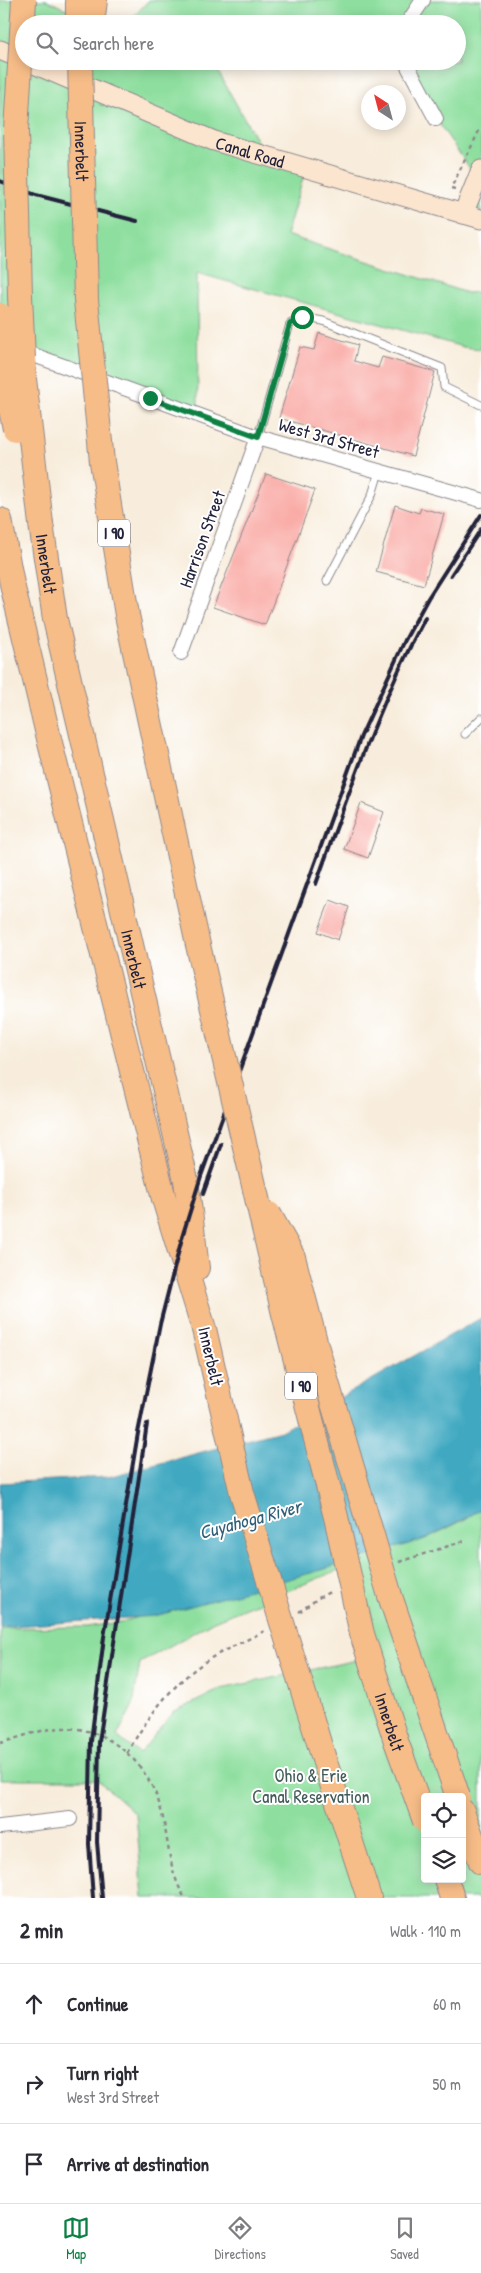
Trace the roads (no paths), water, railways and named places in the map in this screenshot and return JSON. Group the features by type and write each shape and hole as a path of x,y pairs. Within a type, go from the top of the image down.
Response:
{"highway":[{"name":"Innerbelt","path":"23,15 24,0"},
{"path":"78,0 78,15"},
{"path":"93,15 95,0"},
{"name":"Innerbelt","path":"20,70 16,130 24,379 41,524 55,619 186,1180 204,1329 242,1493 366,1893"},
{"name":"Innerbelt","path":"80,70 86,300 102,462 127,615 198,945 284,1314 336,1517 362,1634 396,1741 421,1810"},
{"path":"81,114 87,70"},
{"path":"0,315 4,374 20,454 41,524"},
{"path":"0,520 12,584 54,761 164,1200 204,1329"},
{"path":"256,1191 293,1257 317,1349 390,1596 457,1793"},
{"path":"466,1822 481,1862"},
{"path":"447,1883 452,1898"}],"street":[{"path":"413,15 423,0"},
{"name":"Canal Road","path":"0,50 15,57"},
{"name":"Canal Road","path":"46,70 214,141 481,219"},
{"path":"410,70 436,119"},
{"path":"463,214 481,170"},
{"name":"West 3rd Street","path":"0,343 258,437 481,500"},
{"name":"Harrison Street","path":"181,653 258,437"},
{"path":"0,1827 70,1819"}],"lane":[{"path":"258,437 290,324 302,317 323,321 442,368 444,387 481,405"},
{"path":"327,581 372,495 379,472"},
{"path":"465,734 481,718"}],"water":[{"name":"Cuyahoga River","path":"481,1318 481,1509 425,1539 155,1616 0,1627 0,1483 108,1477 281,1431"}],"railway":[{"path":"0,181 36,195 137,221"},
{"path":"93,1898 89,1844 91,1741 104,1637 138,1433 160,1324 183,1234 201,1176 361,736 405,640 428,598 481,515"},
{"path":"451,575 481,529"},
{"path":"316,884 379,716 408,650 425,618"},
{"path":"203,1194 221,1144"},
{"path":"102,1898 97,1842 99,1742 147,1424"}],"park label":[{"name":"Ohio & Erie Canal Reservation","path":"311,1785"}]}
